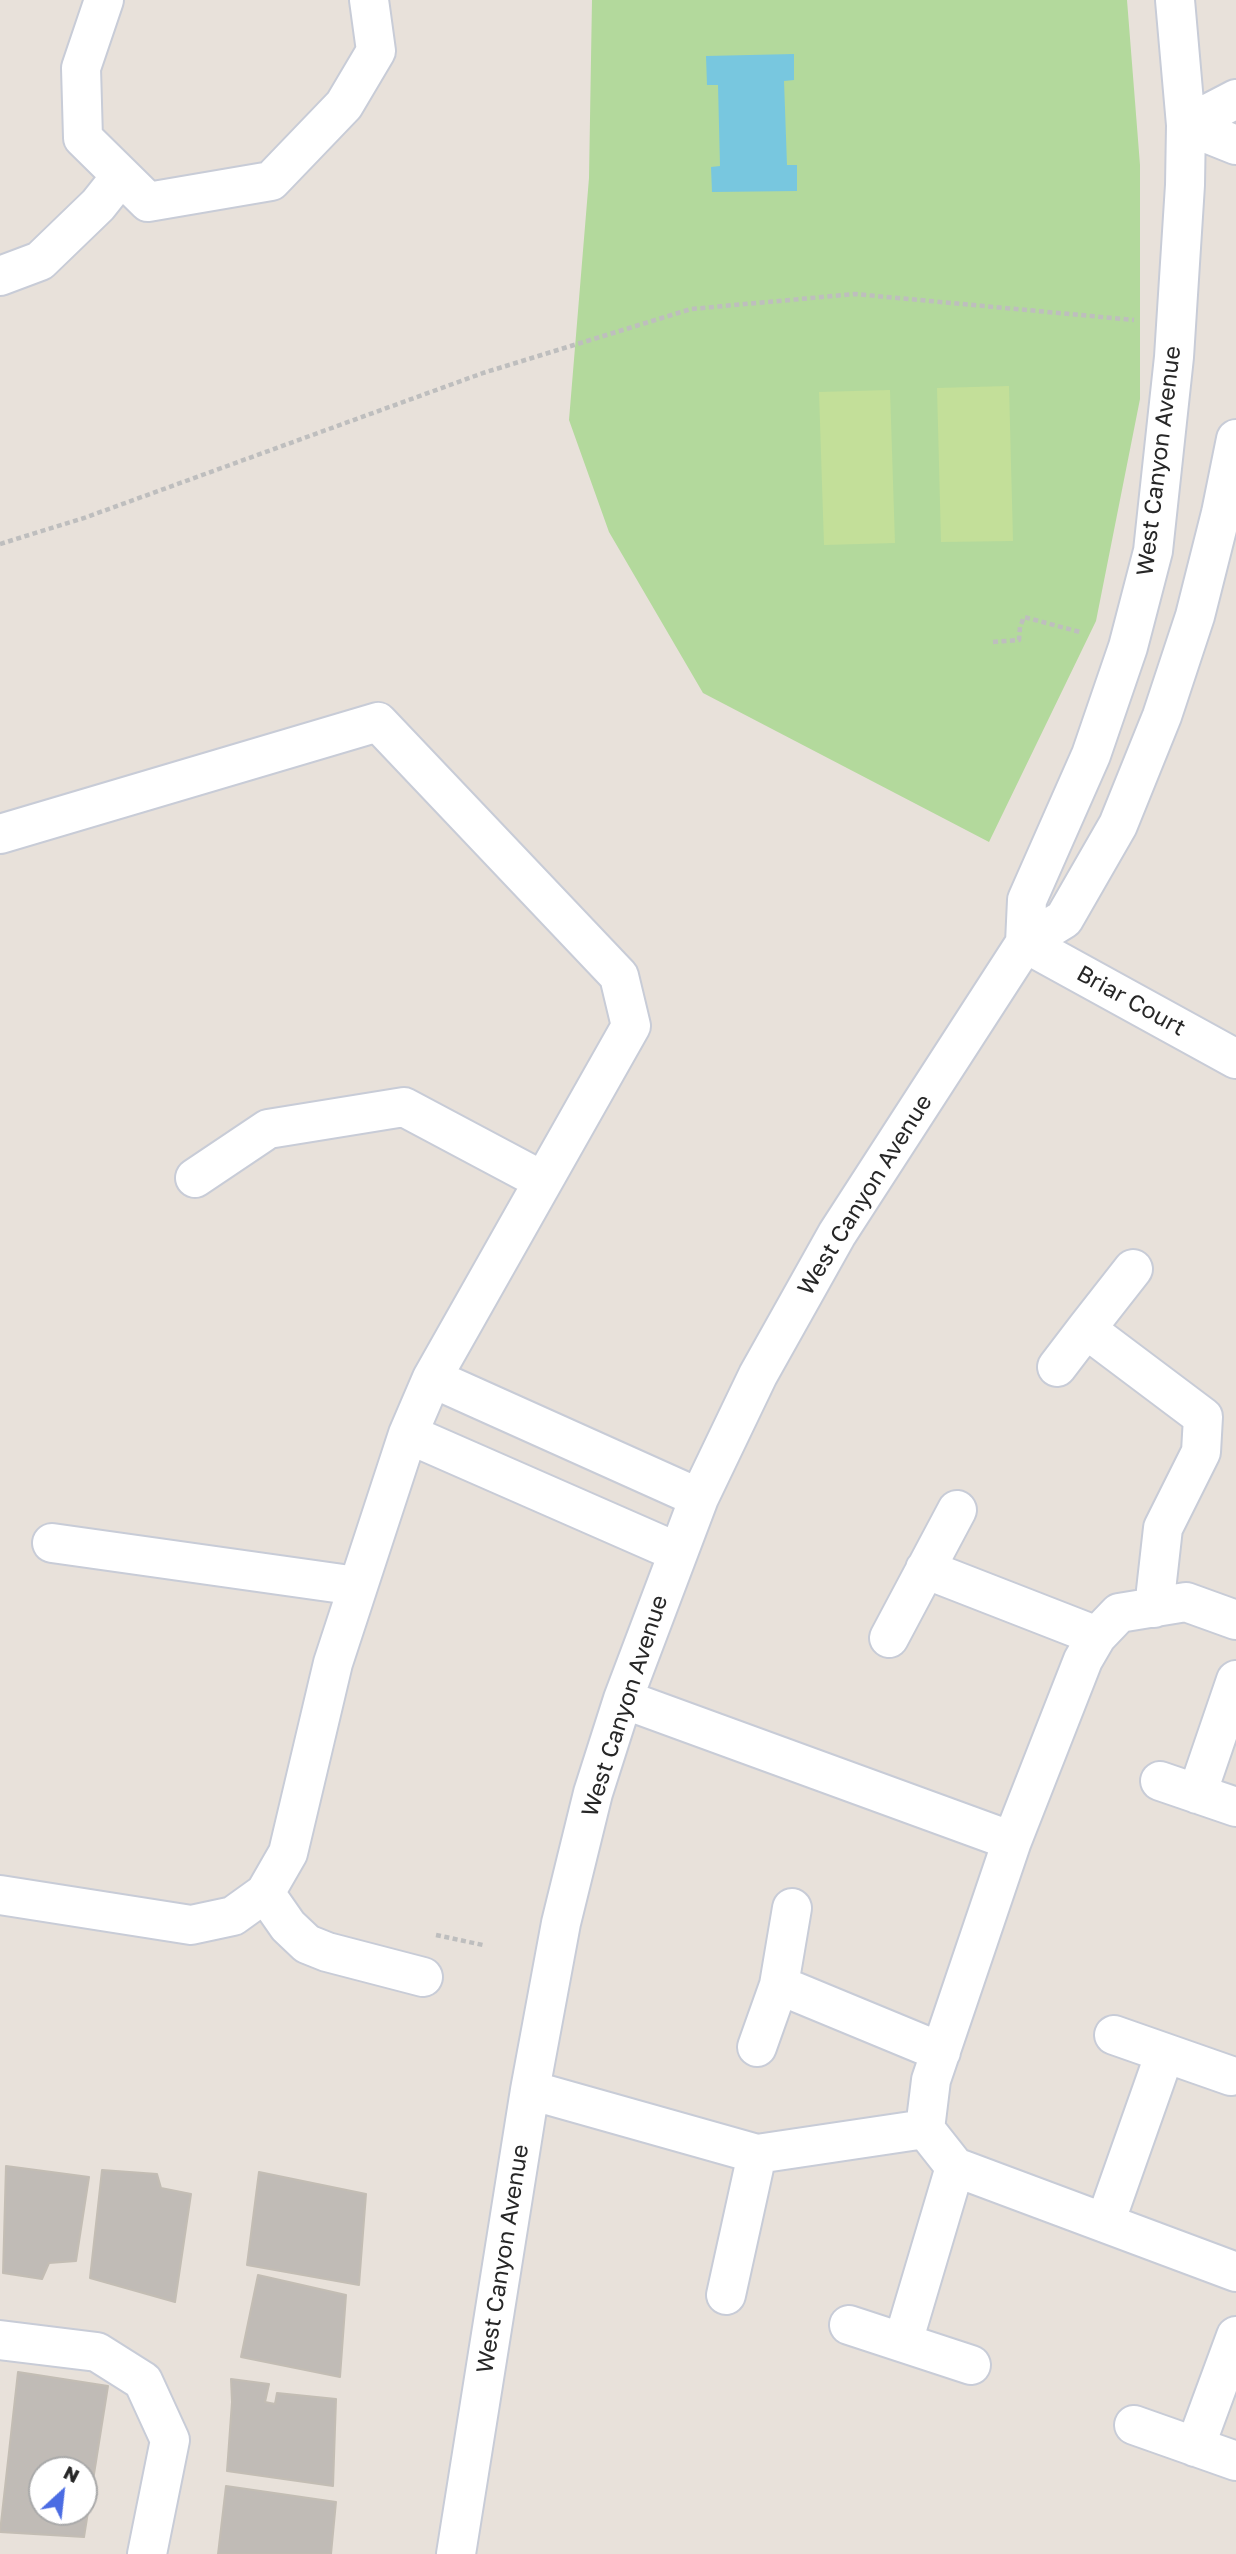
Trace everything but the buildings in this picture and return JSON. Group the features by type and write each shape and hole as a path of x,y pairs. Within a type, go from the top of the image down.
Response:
{"street":[{"path":"104,0 81,68 83,138 148,202 271,181 344,105 376,51 369,0"},
{"name":"West Canyon Avenue","path":"1025,943 1027,900 1091,755 1128,647 1153,551 1176,324 1186,125 1175,0"},
{"path":"1186,125 1236,99"},
{"path":"1186,125 1236,145"},
{"path":"0,276 40,261 98,205 121,176"},
{"name":"West Canyon Avenue","path":"456,2554 530,2090 561,1923 589,1806 623,1699 677,1552 699,1498 758,1375 837,1234 1025,943 1064,919 1118,825 1162,716 1195,616 1222,513 1236,439"},
{"path":"0,834 378,722 619,976 631,1026 432,1378 408,1434 333,1663 288,1853 265,1893 233,1916 191,1924 0,1895"},
{"name":"Briar Court","path":"1025,943 1236,1059"},
{"path":"195,1178 268,1129 404,1107 543,1181"},
{"path":"1057,1367 1133,1269"},
{"path":"1086,1329 1203,1418 1201,1452 1163,1528 1154,1608"},
{"path":"432,1378 699,1498"},
{"path":"408,1434 677,1552"},
{"path":"889,1639 957,1510"},
{"path":"52,1543 357,1586"},
{"path":"925,1569 1097,1636"},
{"path":"1236,1620 1186,1602 1119,1613 1097,1636 1083,1660 1012,1841 931,2080 925,2129 955,2167 1236,2272"},
{"path":"1197,1794 1236,1681"},
{"path":"623,1699 1012,1841"},
{"path":"1160,1781 1236,1807"},
{"path":"265,1893 288,1926 307,1944 327,1952 423,1977"},
{"path":"757,2047 779,1985 792,1908"},
{"path":"779,1985 941,2052"},
{"path":"1114,2035 1231,2076"},
{"path":"1105,2223 1165,2053"},
{"path":"530,2090 757,2154 925,2129"},
{"path":"726,2295 757,2154"},
{"path":"903,2343 955,2167"},
{"path":"849,2325 971,2365"},
{"path":"1195,2446 1236,2336"},
{"path":"0,2340 97,2351 143,2381 170,2440 147,2554"},
{"path":"1134,2425 1236,2461"}],"path":[{"path":"0,544 84,518 483,373 691,309 855,295 991,305 1176,324"},
{"path":"993,642 1019,640 1024,617 1080,632"}],"green space":[{"path":"592,0 1127,0 1140,165 1140,399 1096,621 989,842 703,693 609,532 569,420 589,178"},
{"path":"1009,386 1013,541 941,542 937,388"},
{"path":"890,390 895,543 824,545 819,392"}],"water":[{"path":"794,54 794,80 784,81 787,165 797,165 797,191 712,192 711,167 720,166 718,85 707,85 706,56"}]}
